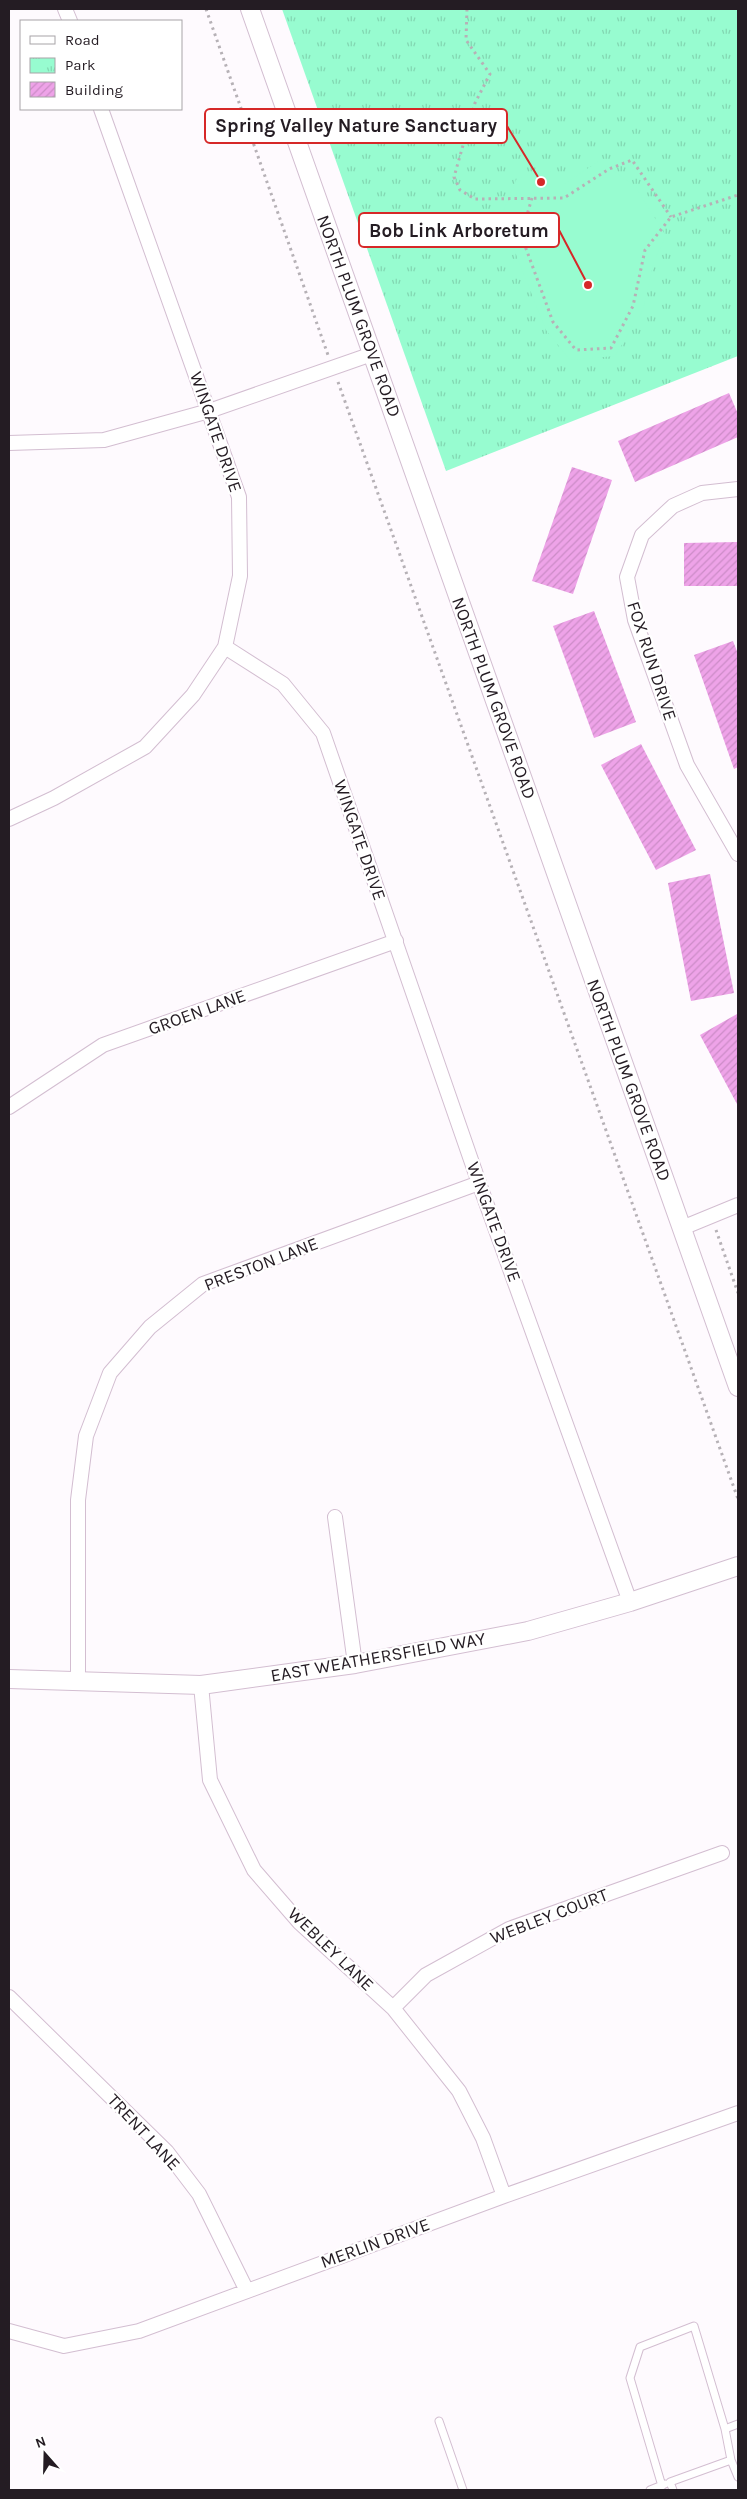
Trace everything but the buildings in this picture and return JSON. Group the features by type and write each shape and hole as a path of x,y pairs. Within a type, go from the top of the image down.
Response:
{"street":[{"name":"NORTH PLUM GROVE ROAD","path":"250,9 738,1387"},
{"name":"WINGATE DRIVE","path":"101,110 240,497 240,576 225,647 283,684 323,733 479,1183 630,1602"},
{"path":"9,443 104,440 210,411 372,354"},
{"name":"FOX RUN DRIVE","path":"738,489 702,492 673,506 642,535 627,577 635,620 688,765 738,854"},
{"path":"9,819 54,798 145,747 193,695 225,647"},
{"name":"GROEN LANE","path":"9,1107 103,1046 396,941"},
{"name":"PRESTON LANE","path":"78,1680 78,1500 86,1436 110,1373 150,1327 203,1284 479,1183"},
{"path":"682,1228 738,1205"},
{"path":"335,1517 355,1664"},
{"name":"EAST WEATHERSFIELD WAY","path":"9,1679 200,1685 355,1664 528,1631 630,1602 738,1566"},
{"name":"WEBLEY LANE","path":"200,1685 210,1780 254,1870 299,1922 393,2008 459,2092 483,2138 504,2196"},
{"name":"WEBLEY COURT","path":"393,2008 426,1975 509,1929 722,1853"},
{"name":"TRENT LANE","path":"9,1996 167,2152 199,2194 248,2290"},
{"name":"MERLIN DRIVE","path":"9,2331 64,2346 139,2331 504,2196 738,2113"}],"lane":[{"path":"662,2486 630,2378 640,2347 694,2326 725,2429 731,2460 738,2477"},
{"path":"439,2421 463,2490"},
{"path":"725,2429 738,2424"},
{"path":"650,2490 731,2460"},
{"path":"670,2482 673,2490"}],"path":[{"path":"206,9 332,368 738,1499"},
{"path":"467,9 466,40 490,74 474,103 454,178 460,190 475,199 564,198 609,169 632,160 671,216"},
{"path":"532,198 521,235 553,322 576,350 611,348 632,306 645,250 671,216 738,195"},
{"path":"711,1215 738,1293"}],"green space":[{"path":"282,9 738,9 738,356 446,471"},
{"path":"599,161 635,186 666,236 654,261 643,310 615,356 570,360 546,330 506,229 503,212 517,178 551,171 564,184"}],"place":[{"name":"Spring Valley Nature Sanctuary","path":"541,182"},
{"name":"Bob Link Arboretum","path":"588,285"}]}
